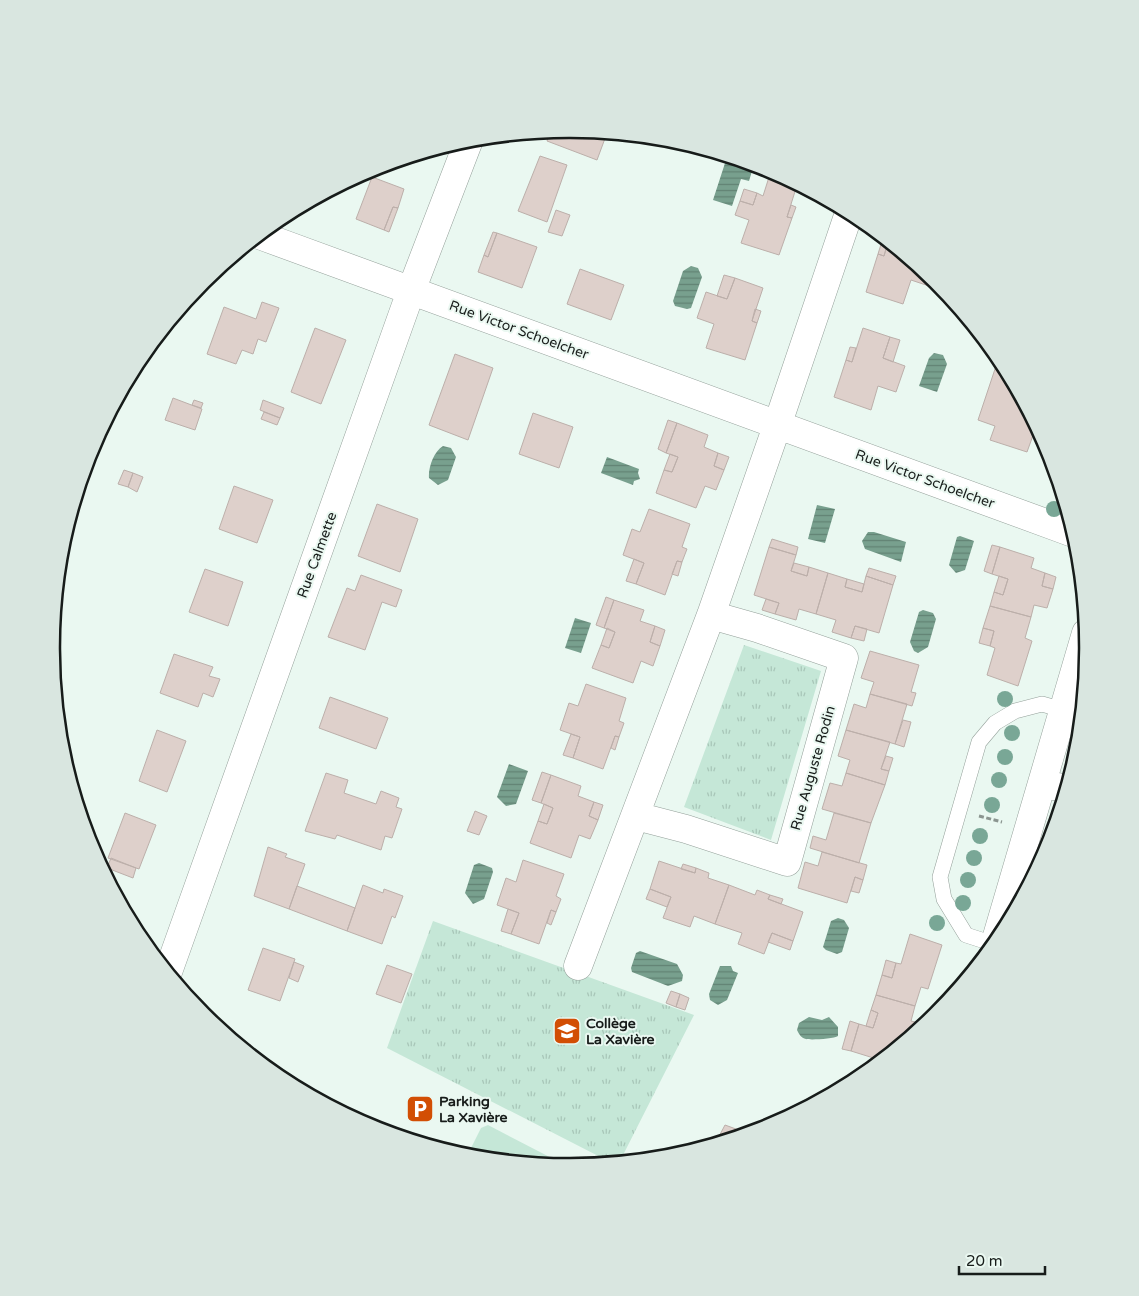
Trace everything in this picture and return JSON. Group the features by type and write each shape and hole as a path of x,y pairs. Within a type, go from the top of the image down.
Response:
{"street":[{"name":"Rue Calmette","path":"171,965 411,291 465,149"},
{"path":"578,966 711,615 846,220"},
{"name":"Rue Victor Schoelcher","path":"267,238 1065,530"},
{"name":"Rue Auguste Rodin","path":"636,816 686,829 787,862 844,658 757,628 711,615"},
{"path":"1002,917 1028,830 1054,786 1063,710 1079,657"}],"lane":[{"path":"986,941 966,935 944,900 940,877 979,742 995,723 1015,711 1042,704 1063,710"}],"path":[{"path":"960,810 1028,830"}],"green space":[{"path":"744,645 821,671 771,840 684,807"},
{"name":"Collège La Xavière","path":"433,921 694,1015 623,1154 599,1156 387,1048"},
{"path":"488,1125 549,1157 471,1148 481,1128"}],"shaded area":[{"path":"725,163 752,173 749,181 741,179 732,206 713,200"},
{"path":"691,266 698,268 702,277 691,308 687,309 675,306 673,301 683,271"},
{"path":"934,353 943,355 947,364 937,392 919,386 929,358"},
{"path":"443,446 451,448 456,457 448,480 438,485 429,478 429,469 434,456"},
{"path":"607,457 639,469 640,479 634,481 633,485 601,473"},
{"path":"817,505 835,509 825,543 808,539"},
{"path":"868,532 874,532 906,542 901,562 865,549 862,541"},
{"path":"960,536 974,541 965,570 956,573 949,565 957,537"},
{"path":"923,610 933,613 936,619 928,647 918,653 914,651 910,642 919,612"},
{"path":"575,618 591,623 581,653 565,648"},
{"path":"509,764 528,771 516,804 506,806 497,797"},
{"path":"479,863 492,868 493,872 484,899 473,904 465,893 474,865"},
{"path":"838,918 844,920 849,928 842,952 837,954 823,947 831,921"},
{"path":"640,951 677,964 683,975 682,981 668,986 632,972 631,968 636,953"},
{"path":"720,966 731,966 733,971 738,973 727,1000 718,1005 710,1000 709,994"},
{"path":"809,1017 822,1020 829,1017 838,1027 838,1036 817,1039 803,1038 797,1030 799,1023"}],"building":[{"path":"570,138 604,140 597,160 547,141 548,139"},
{"path":"540,156 567,165 547,222 518,211"},
{"path":"374,178 404,189 398,208 393,207 384,230 356,219 371,179"},
{"path":"768,179 795,191 787,217 792,218 779,255 741,243 749,220 735,215 740,201 753,205 757,193 763,196"},
{"path":"744,189 757,193 753,205 740,201"},
{"path":"791,205 796,207 792,218 787,217"},
{"path":"393,207 398,208 389,232 384,230"},
{"path":"556,210 570,215 562,236 548,232"},
{"path":"493,232 497,233 488,257 484,255"},
{"path":"497,233 537,247 522,288 478,272 484,255 488,257"},
{"path":"881,245 886,249 884,256 878,254"},
{"path":"886,249 927,285 911,280 903,304 866,292 878,254 884,256"},
{"path":"580,269 624,285 611,320 567,304"},
{"path":"724,275 735,278 727,299 717,296"},
{"path":"735,278 763,288 752,321 757,323 745,360 706,348 714,324 697,318 706,292 727,299"},
{"path":"262,302 279,308 266,342 258,339 253,354 242,350 236,364 207,354 224,307 256,319"},
{"path":"755,309 761,311 757,323 752,321"},
{"path":"315,328 346,340 321,404 291,392"},
{"path":"863,328 890,337 883,358 905,366 896,392 878,386 871,410 834,397 846,360 852,362"},
{"path":"890,337 900,340 893,362 883,358"},
{"path":"850,347 856,348 852,362 846,360"},
{"path":"455,354 493,368 468,440 429,425"},
{"path":"995,368 1011,393 1032,437 1027,452 990,440 995,426 978,420"},
{"path":"173,398 202,409 195,430 165,420"},
{"path":"194,400 203,403 201,408 192,405"},
{"path":"263,400 284,408 280,418 260,410"},
{"path":"264,412 280,418 277,425 261,419"},
{"path":"533,413 573,427 559,468 519,454"},
{"path":"668,420 677,423 666,453 658,449"},
{"path":"677,423 708,435 704,447 718,453 714,466 724,470 716,490 705,486 696,508 656,493 664,470 672,472 678,457 666,453"},
{"path":"718,453 729,457 724,470 714,466"},
{"path":"670,454 678,457 672,472 664,470"},
{"path":"124,470 133,473 128,487 118,484"},
{"path":"133,473 143,477 137,492 128,487"},
{"path":"234,486 273,500 257,543 219,529"},
{"path":"377,504 418,519 400,572 358,556"},
{"path":"649,509 690,524 682,547 687,549 682,562 677,561 665,595 636,584 644,563 623,555 632,529 640,532"},
{"path":"772,539 798,547 796,555 769,547"},
{"path":"992,545 1000,547 992,574 984,571"},
{"path":"769,547 796,555 791,571 807,576 809,567 828,573 816,614 799,609 796,620 775,614 779,603 754,595"},
{"path":"1000,547 1034,558 1031,568 1045,573 1042,586 1053,589 1047,608 1034,605 1031,617 990,606 994,592 1003,595 1008,579 992,574"},
{"path":"634,559 644,563 636,584 626,581"},
{"path":"677,561 682,562 678,576 672,574"},
{"path":"794,563 809,567 807,576 791,571"},
{"path":"869,568 896,576 893,585 866,576"},
{"path":"205,569 243,582 228,626 189,612"},
{"path":"828,573 847,579 845,587 862,592 866,576 893,585 879,633 855,626 851,638 832,632 836,620 816,614"},
{"path":"1045,573 1056,577 1053,589 1042,586"},
{"path":"361,575 402,590 396,607 382,602 365,650 328,637 347,588 355,591"},
{"path":"999,576 1008,579 1003,595 994,592"},
{"path":"847,579 864,584 862,592 845,587"},
{"path":"606,597 614,600 604,628 596,625"},
{"path":"766,599 779,603 775,614 762,610"},
{"path":"614,600 644,610 640,621 655,626 650,642 660,646 653,666 641,661 633,683 592,668 601,645 609,648 615,632 604,628"},
{"path":"990,606 1031,617 1025,638 1032,641 1018,686 987,675 995,648 990,646 994,631 983,628"},
{"path":"655,626 665,630 660,646 650,642"},
{"path":"855,626 867,629 864,641 851,638"},
{"path":"607,628 615,632 609,648 601,645"},
{"path":"983,628 994,631 990,646 979,643"},
{"path":"870,651 919,665 911,692 916,693 912,706 870,694 874,682 861,678"},
{"path":"174,654 213,667 209,676 220,679 213,697 203,693 198,707 160,693"},
{"path":"586,684 626,698 619,721 624,723 619,737 615,736 603,769 573,758 580,737 560,730 569,703 578,706"},
{"path":"870,694 907,704 895,744 846,730 854,704 866,708"},
{"path":"330,697 388,718 376,749 319,728"},
{"path":"903,720 911,722 904,747 895,744"},
{"path":"157,730 186,741 167,792 139,781"},
{"path":"846,730 890,742 881,769 889,771 885,785 846,773 850,760 838,756"},
{"path":"571,734 580,737 573,758 563,755"},
{"path":"615,736 619,737 615,750 611,748"},
{"path":"886,756 893,758 889,771 881,769"},
{"path":"542,772 551,775 541,803 532,800"},
{"path":"326,773 348,780 344,793 376,804 381,791 399,798 396,807 402,809 392,838 385,836 381,850 337,835 335,839 305,831"},
{"path":"846,773 885,785 871,823 822,809 830,783 842,786"},
{"path":"551,775 581,786 578,796 594,802 589,816 598,820 590,839 579,835 571,858 530,843 538,821 547,824 553,808 541,803"},
{"path":"594,802 603,805 598,820 589,816"},
{"path":"544,804 553,808 547,824 538,821"},
{"path":"475,811 487,816 479,835 467,831"},
{"path":"125,813 156,825 139,869 108,858"},
{"path":"834,813 871,823 859,863 810,848 813,836 826,840"},
{"path":"268,847 287,854 285,857 305,864 289,909 254,896"},
{"path":"822,852 867,865 863,880 855,877 847,903 798,888 805,862 818,866"},
{"path":"111,858 136,868 133,878 111,870 109,864"},
{"path":"523,860 564,874 556,896 561,899 556,912 551,910 539,944 511,934 519,913 497,905 506,878 516,882"},
{"path":"659,861 695,873 696,868 709,873 708,878 729,885 715,924 694,916 690,927 663,918 671,897 650,889"},
{"path":"683,864 696,868 695,873 681,869"},
{"path":"855,877 863,880 859,893 851,891"},
{"path":"363,885 383,893 384,889 403,896 395,918 392,916 382,944 347,931"},
{"path":"729,885 755,895 757,890 770,895 768,899 803,912 793,941 772,933 764,954 738,944 742,933 715,924"},
{"path":"297,886 355,908 347,931 289,909"},
{"path":"650,889 671,897 667,907 646,899"},
{"path":"770,895 783,899 781,904 768,899"},
{"path":"508,909 519,913 511,934 501,931"},
{"path":"551,910 556,912 551,925 547,923"},
{"path":"772,933 793,941 790,950 768,942"},
{"path":"910,934 942,945 928,989 921,987 915,1006 876,995 882,975 892,978 896,963 901,964"},
{"path":"263,948 295,959 280,1001 248,990"},
{"path":"886,960 896,963 892,978 882,975"},
{"path":"294,962 304,966 298,982 289,978"},
{"path":"387,965 412,974 401,1003 376,994"},
{"path":"671,991 680,994 676,1007 666,1003"},
{"path":"680,994 689,998 685,1010 676,1007"},
{"path":"876,995 915,1006 911,1021 915,1022 872,1058 851,1051 859,1024 873,1028 878,1013 871,1010"},
{"path":"871,1010 878,1013 873,1028 866,1026"},
{"path":"850,1021 859,1024 851,1051 842,1049"},
{"path":"725,1125 736,1129 733,1130 720,1134"}],"place":[{"name":"Collège La Xavière","path":"567,1031"},
{"name":"Parking La Xavière","path":"420,1109"}]}
